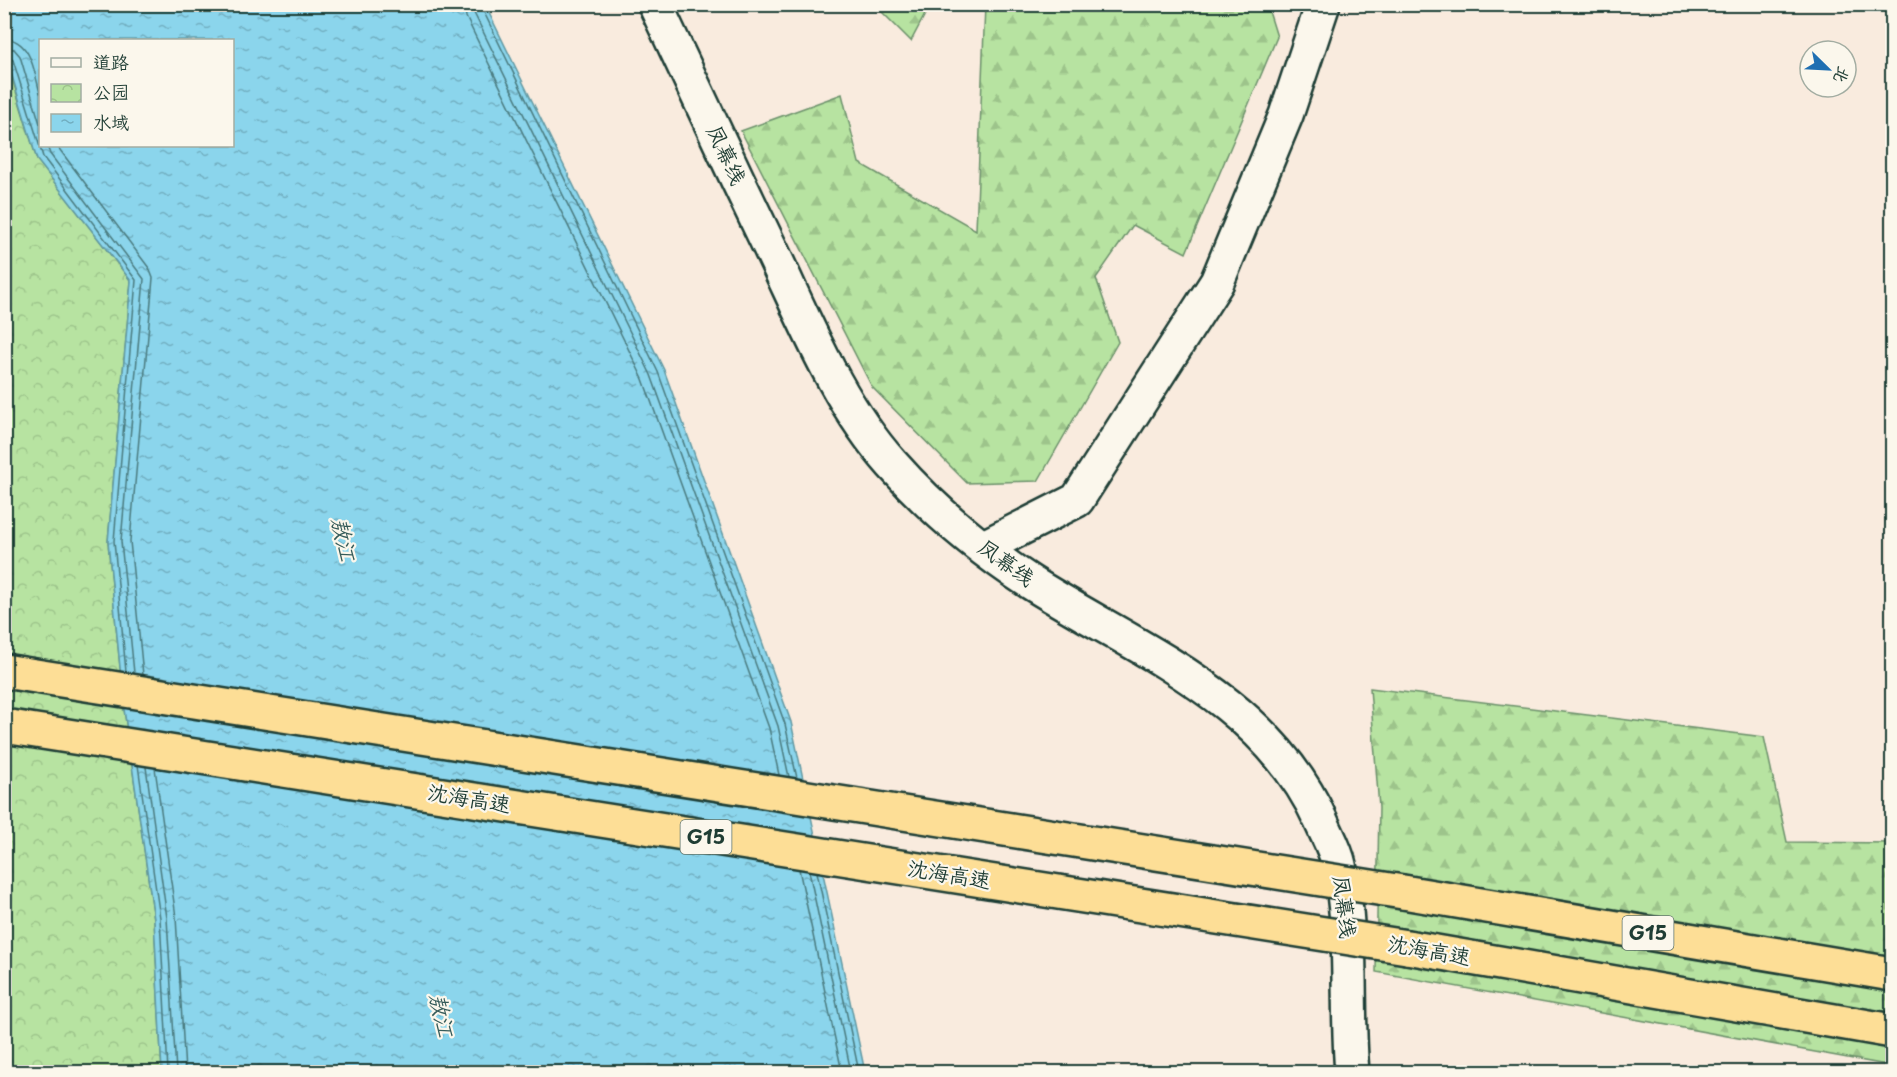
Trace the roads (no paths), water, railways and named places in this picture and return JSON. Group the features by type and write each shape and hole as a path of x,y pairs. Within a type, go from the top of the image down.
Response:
{"highway":[{"name":"G15","path":"4,671 1391,890 1893,975"},
{"name":"沈海高速","path":"4,726 1407,947 1893,1032"}],"main road":[{"name":"凤幕线","path":"655,4 814,342 848,405 891,464 948,519 984,547 1064,603 1196,679 1257,729 1307,791 1339,862 1350,953 1352,1072"},
{"path":"984,547 1077,500 1217,282 1286,116 1323,4"}],"water":[{"name":"敖江","path":"4,5 485,5 664,370 791,722 865,1072 162,1072 154,919 124,709 108,542 131,281 37,160 5,52"}]}
